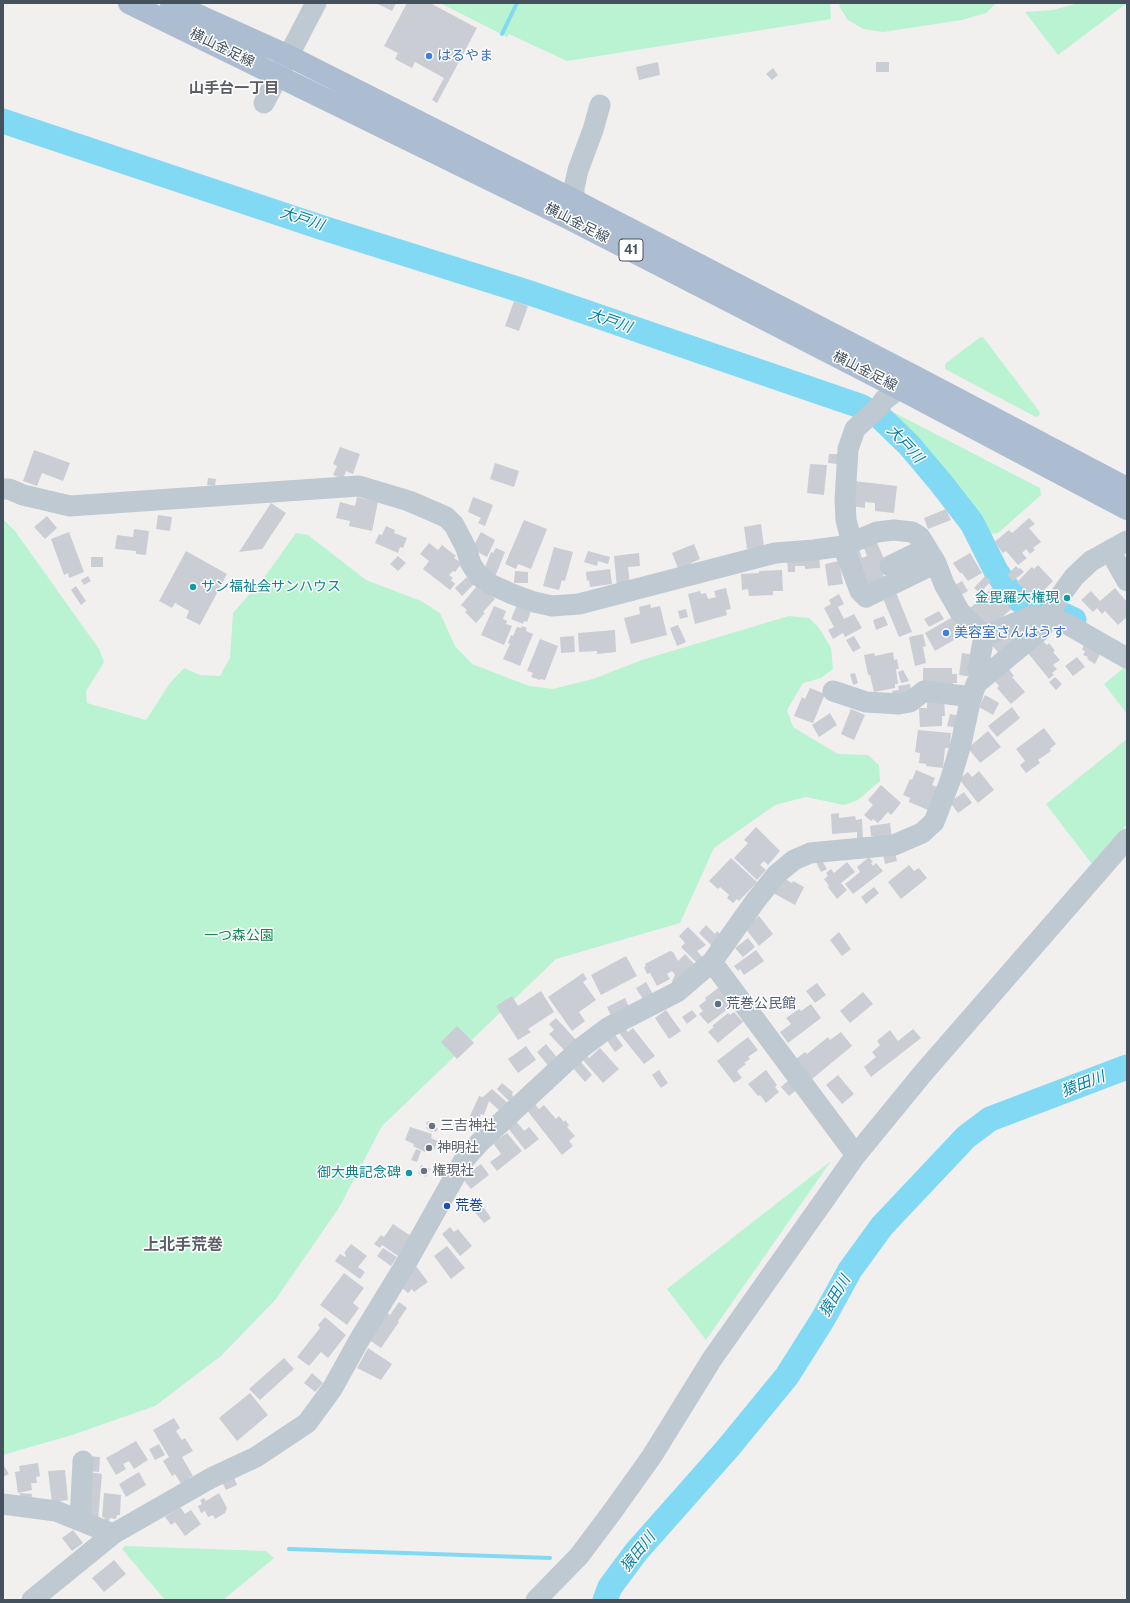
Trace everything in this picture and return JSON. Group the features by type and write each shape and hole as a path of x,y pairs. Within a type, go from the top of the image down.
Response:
{"main road":[{"name":"横山金足線","path":"129,3 566,217 1127,488"},
{"name":"横山金足線","path":"171,3 289,56 574,200 908,383 1127,508"}],"street":[{"path":"264,103 316,3"},
{"path":"574,200 574,188 578,170 593,130 600,104"},
{"path":"908,383 884,400 872,414 855,429 848,450 845,506 847,545 860,591 866,597 931,556"},
{"path":"3,489 9,489 23,495 70,506 359,486 408,501 446,517 454,525 466,548 471,564 480,576 490,584 512,594 534,602 552,606 579,604 775,553 814,550 847,545 871,534 894,530 912,532 920,537 960,612 984,636"},
{"path":"833,690 866,702 899,704 910,702 924,691 976,688 1041,630 1074,577 1091,561 1118,546 1127,581"},
{"path":"890,566 931,556"},
{"path":"984,636 1032,616 1052,611"},
{"path":"1052,611 1067,624 1127,658"},
{"path":"32,1600 113,1534 211,1478 256,1457 307,1423 332,1389 358,1342 405,1265 464,1160 480,1142 581,1048 609,1027 677,992 712,962 777,874 794,860 810,853 894,845 922,833 934,822 950,781 961,744 976,688 984,636"},
{"path":"536,1600 579,1556 612,1512 652,1456 712,1359 856,1155 924,1072 1127,839"},
{"path":"712,962 856,1155"},
{"path":"80,1520 83,1461"},
{"path":"3,1504 56,1511 113,1534"}],"green space":[{"path":"440,3 830,3 831,19 567,61 509,34 507,37"},
{"path":"839,3 996,3 986,13 962,20 883,32 863,29 848,20 840,8"},
{"path":"1079,3 1127,3 1058,55 1025,12 1053,10"},
{"path":"983,337 1039,411 1040,415 1036,417 945,369 945,364 979,338"},
{"path":"889,410 1040,488 1041,495 998,533 991,534 906,430 888,414"},
{"name":"一つ森公園","path":"3,519 15,531 99,649 104,662 86,691 87,703 146,720 170,683 184,668 200,675 220,676 230,658 233,613 266,575 296,533 308,535 366,580 421,601 440,613 455,646 472,664 529,686 553,689 593,679 642,660 789,616 809,618 819,628 831,648 833,669 821,678 803,683 787,710 793,727 838,754 868,755 879,765 880,781 858,800 844,805 806,797 775,805 714,848 680,923 556,959 382,1126 340,1206 276,1299 221,1356 155,1406 72,1435 3,1455"},
{"path":"1127,666 1127,714 1104,684"},
{"path":"1127,739 1127,824 1092,864 1046,804"},
{"path":"831,1161 706,1340 667,1289"},
{"path":"125,1546 266,1551 274,1558 223,1600 165,1600 122,1549"}],"building":[{"path":"376,3 396,3 392,11"},
{"name":"はるやま","path":"407,3 430,3 477,28 437,103 432,100 444,78 415,62 412,68 395,59 398,53 384,46"},
{"path":"658,62 660,75 639,80 636,67"},
{"path":"876,62 889,62 889,72 876,72"},
{"path":"773,68 778,75 772,80 766,74"},
{"path":"514,301 528,306 519,331 505,326"},
{"path":"340,447 360,454 353,474 346,471 343,479 333,475 337,466 333,464"},
{"path":"34,450 70,463 63,481 42,473 37,486 23,481"},
{"path":"829,454 838,454 837,464 828,463"},
{"path":"495,463 519,471 514,487 490,479"},
{"path":"810,464 827,465 824,495 807,493"},
{"path":"208,478 216,479 215,486 207,485"},
{"path":"854,481 897,486 894,513 875,511 875,503 865,502 865,508 851,506"},
{"path":"357,497 378,502 372,531 349,526 350,521 336,518 340,502 355,506"},
{"path":"473,497 493,505 485,526 478,523 481,518 468,512"},
{"path":"271,503 286,513 262,549 239,552"},
{"path":"946,509 951,520 928,529 924,518"},
{"path":"158,515 172,517 170,531 156,529"},
{"path":"47,516 57,528 45,539 34,527"},
{"path":"1029,518 1035,524 1029,528 1041,542 1033,548 1035,550 1030,554 1026,549 1022,553 1027,558 1018,565 1006,551 1003,553 994,542 1009,530 1012,533"},
{"path":"524,520 547,529 531,569 518,564 516,569 505,564"},
{"path":"761,524 764,547 747,549 744,527"},
{"path":"386,526 395,530 394,533 407,538 403,548 400,547 398,553 375,543 379,534 382,535"},
{"path":"134,529 149,531 146,555 136,554 136,551 115,549 117,535 133,537"},
{"path":"69,532 84,572 69,578 68,573 64,575 51,539"},
{"path":"481,532 495,540 487,557 472,549"},
{"path":"429,543 438,550 442,545 456,556 454,558 462,563 455,572 453,571 449,575 453,578 451,580 455,584 450,590 423,569 429,561 420,554"},
{"path":"877,543 885,561 882,571 885,580 864,589 850,553 859,549 862,558 867,556 864,548"},
{"path":"694,544 700,559 691,563 692,567 680,573 672,553"},
{"path":"554,547 573,552 565,581 562,580 559,590 543,586"},
{"path":"496,548 505,552 495,577 483,572 491,552 493,553"},
{"name":"サン福祉会サンハウス","path":"186,551 227,574 200,625 186,618 189,611 175,603 172,608 159,601"},
{"path":"588,551 610,557 608,564 598,561 597,566 584,562"},
{"path":"639,553 640,566 628,567 630,586 617,588 614,556"},
{"path":"970,553 982,573 968,581 953,563"},
{"path":"819,554 820,568 805,569 805,566 795,566 795,572 788,572 787,557"},
{"path":"398,556 406,563 398,571 390,564"},
{"path":"91,557 103,557 103,567 91,567"},
{"path":"839,561 843,584 828,586 825,564"},
{"path":"1038,565 1053,581 1038,596 1034,592 1030,596 1017,582 1032,567 1034,569"},
{"path":"1016,566 1024,572 1013,581 1007,575"},
{"path":"610,569 612,584 590,587 589,580 587,581 586,572"},
{"path":"782,570 783,591 773,591 773,595 749,596 748,589 742,590 741,574 759,573 759,571"},
{"path":"515,571 528,572 528,583 514,583"},
{"path":"88,576 91,581 84,585 81,580"},
{"path":"985,576 991,581 980,593 974,588"},
{"path":"467,577 474,584 462,596 455,588"},
{"path":"962,581 968,591 958,597 952,587"},
{"path":"76,586 86,601 81,605 71,590"},
{"path":"477,586 482,587 495,599 483,612 485,613 476,623 465,612 467,610 461,605"},
{"path":"726,588 731,609 726,610 727,615 695,624 688,594 700,591 701,594 706,593 708,599 716,597 714,591"},
{"path":"992,588 1011,609 995,624 985,628 968,610"},
{"path":"1115,588 1127,602 1127,617 1118,625 1105,611 1102,614 1097,608 1093,612 1081,600 1091,591 1100,601"},
{"path":"895,590 912,632 899,637 882,596"},
{"path":"839,594 844,604 838,607 844,619 854,614 862,628 845,637 843,633 833,639 828,630 834,627 824,608 831,604 829,600"},
{"path":"650,604 651,608 660,606 667,635 631,644 624,618 640,614 639,607"},
{"path":"517,605 531,611 527,622 524,621 523,624 511,619"},
{"path":"494,606 506,611 503,619 507,621 506,624 512,626 504,645 481,635"},
{"path":"686,609 688,617 680,619 678,611"},
{"path":"939,611 944,619 929,627 924,619"},
{"name":"美容室さんはうす","path":"956,615 966,633 935,651 925,633"},
{"path":"884,616 888,625 876,630 873,620"},
{"path":"678,625 686,642 677,646 670,628"},
{"path":"522,626 527,628 526,631 533,634 520,666 503,659 510,644 508,643 511,635 513,636 517,627 521,628"},
{"path":"615,630 616,652 597,654 597,651 579,652 578,633"},
{"path":"1009,633 1017,643 1001,656 991,644"},
{"path":"923,634 926,646 923,647 926,663 915,666 909,637"},
{"path":"574,636 575,652 561,653 560,637"},
{"path":"854,636 861,648 853,652 846,640"},
{"path":"540,639 558,646 545,680 531,677 533,673 527,671"},
{"path":"1042,640 1047,645 1049,643 1055,651 1053,652 1060,660 1053,665 1057,669 1052,673 1054,675 1049,679 1027,652"},
{"path":"1085,642 1102,650 1095,664 1087,659 1088,657 1083,655 1085,651 1082,650"},
{"path":"893,652 894,660 897,659 899,669 896,669 898,684 895,684 895,688 874,692 870,675 868,675 864,655 874,653 875,656"},
{"path":"962,653 976,655 973,677 959,675"},
{"path":"1077,657 1085,667 1073,676 1065,666"},
{"path":"923,668 952,668 952,674 957,674 957,683 953,683 953,689 923,683"},
{"path":"1008,668 1014,676 1012,677 1025,692 1011,704 997,688 999,686 994,680"},
{"path":"903,670 909,681 901,683 898,672"},
{"path":"855,673 858,683 853,685 850,674"},
{"path":"1055,677 1062,684 1056,690 1049,682"},
{"path":"910,684 911,694 893,697 892,691 899,690 898,686"},
{"path":"810,688 825,694 813,723 794,716 802,697 805,699"},
{"path":"985,695 999,703 993,715 979,707"},
{"path":"944,698 945,716 942,716 942,726 920,727 919,708 927,708 927,699"},
{"path":"1012,707 1020,718 997,737 988,726"},
{"path":"851,709 865,715 854,740 841,734"},
{"path":"830,713 837,725 819,737 812,725"},
{"path":"950,714 960,716 957,728 947,726"},
{"path":"1044,728 1056,744 1050,749 1051,751 1038,760 1040,763 1026,773 1020,765 1025,761 1016,749"},
{"path":"918,730 951,733 950,748 945,748 943,768 926,766 926,764 919,763 920,753 915,752"},
{"path":"988,731 1001,747 980,763 968,748"},
{"path":"916,770 935,778 932,785 937,787 928,810 909,802 910,798 903,795"},
{"path":"979,771 994,790 978,803 959,779 968,772 972,777"},
{"path":"881,785 901,803 891,815 888,812 878,823 873,819 871,821 864,815 873,805 868,800"},
{"path":"964,792 972,803 958,813 950,802"},
{"path":"839,813 839,818 855,816 856,820 862,819 863,840 857,841 857,832 832,834 831,814"},
{"path":"890,823 892,839 874,841 874,836 871,836 870,826"},
{"path":"756,827 780,851 768,865 764,861 760,865 766,870 757,880 734,858 748,843 744,840"},
{"path":"895,852 897,861 885,864 883,854"},
{"path":"869,857 873,862 871,863 873,866 876,863 883,871 853,894 845,884 860,872 857,867"},
{"path":"731,858 757,882 739,901 737,899 733,903 727,898 729,895 720,887 718,889 709,881"},
{"path":"821,859 827,869 821,872 816,862"},
{"path":"847,862 855,872 841,883 847,890 837,899 824,879 828,876 826,873 831,869 834,873"},
{"path":"909,865 914,871 919,868 927,878 901,899 888,882"},
{"path":"782,877 792,883 793,881 804,887 795,905 773,893"},
{"path":"874,887 879,893 866,904 861,897"},
{"path":"759,916 773,934 759,946 745,928"},
{"path":"706,925 715,934 717,931 724,938 714,948 699,933"},
{"path":"688,927 706,945 697,951 704,959 699,964 681,947 685,943 679,936"},
{"path":"839,932 851,949 842,956 830,940"},
{"path":"748,938 755,947 743,957 735,948"},
{"path":"756,950 764,961 744,975 740,969 738,971 734,966"},
{"path":"670,951 673,952 678,961 685,954 697,967 677,985 672,981 675,975 672,971 667,974 670,979 657,986 650,973 647,974 644,967 646,966 645,964"},
{"path":"626,956 637,976 601,995 591,975"},
{"path":"583,973 587,979 583,982 596,1000 579,1012 585,1021 572,1031 548,997"},
{"path":"646,982 654,996 644,1001 636,988"},
{"path":"817,983 826,995 815,1003 806,991"},
{"name":"荒巻公民館","path":"724,986 737,1002 708,1024 699,1014 703,1011 699,1006 706,1000 705,998 718,988"},
{"path":"541,991 554,1012 528,1029 531,1032 518,1040 496,1006 512,996 518,1006"},
{"path":"863,992 873,1004 850,1023 840,1011"},
{"path":"625,998 630,1009 612,1018 607,1007"},
{"path":"811,1004 821,1018 788,1043 780,1032 791,1024 786,1018 799,1009 801,1011"},
{"path":"666,1010 681,1031 669,1039 655,1018"},
{"path":"692,1010 697,1016 687,1024 682,1017"},
{"path":"734,1012 743,1022 718,1043 708,1032 714,1027 712,1026 728,1013 730,1015"},
{"path":"556,1018 577,1041 565,1051 549,1034 554,1030 549,1024"},
{"path":"457,1026 474,1043 457,1059 441,1042"},
{"path":"625,1028 628,1032 633,1028 655,1056 644,1064 619,1033"},
{"path":"913,1029 921,1038 871,1077 864,1067 876,1057 872,1052 880,1045 877,1041 890,1030 898,1041"},
{"path":"841,1032 852,1046 812,1079 796,1059 805,1052 807,1054 828,1037 830,1040"},
{"path":"614,1033 623,1046 615,1052 606,1039"},
{"path":"748,1037 758,1050 748,1057 750,1059 737,1071 742,1078 734,1083 717,1061"},
{"path":"546,1044 559,1060 550,1068 537,1052"},
{"path":"526,1046 536,1060 518,1073 508,1059"},
{"path":"600,1048 619,1069 603,1083 583,1060 587,1056 589,1058"},
{"path":"581,1062 592,1075 585,1082 573,1068"},
{"path":"659,1070 668,1083 661,1088 652,1075"},
{"path":"766,1070 777,1085 775,1087 779,1092 766,1103 748,1084"},
{"path":"838,1075 854,1094 842,1104 826,1085"},
{"path":"791,1078 800,1087 789,1096 781,1087"},
{"path":"502,1083 513,1092 512,1095 516,1100 511,1103 497,1089"},
{"path":"492,1089 510,1105 502,1113 489,1101 484,1115 481,1114 478,1120 470,1116 479,1096 483,1097"},
{"path":"534,1103 539,1109 544,1105 556,1119 559,1116 564,1122 565,1120 569,1125 567,1127 575,1136 569,1141 573,1146 562,1155 526,1109"},
{"path":"486,1117 492,1123 485,1130 479,1124"},
{"name":"三吉神社","path":"428,1121 430,1123 431,1121 437,1125 436,1127 438,1129 436,1132 433,1130 432,1132 426,1128 428,1126 426,1124"},
{"path":"516,1121 524,1131 529,1127 539,1139 525,1150 508,1128"},
{"name":"神明社","path":"410,1127 432,1134 431,1138 438,1141 434,1150 427,1147 425,1152 413,1146 414,1144 405,1140"},
{"path":"507,1133 522,1151 497,1171 490,1162 501,1154 493,1143"},
{"path":"416,1149 421,1151 417,1162 411,1160"},
{"path":"481,1164 489,1175 471,1189 462,1178"},
{"name":"権現社","path":"421,1165 430,1169 426,1177 418,1173"},
{"path":"481,1204 491,1218 484,1223 473,1210"},
{"path":"393,1224 411,1236 398,1256 382,1245 380,1248 374,1244 381,1235 384,1237"},
{"path":"450,1227 454,1232 458,1229 472,1246 460,1256 442,1234"},
{"path":"351,1244 367,1256 358,1267 365,1272 360,1279 335,1261 340,1254 345,1257 346,1255 344,1253"},
{"path":"447,1246 465,1268 451,1279 434,1256"},
{"path":"383,1248 397,1257 391,1266 377,1256"},
{"path":"416,1266 428,1282 414,1292 412,1289 408,1293 400,1286"},
{"path":"344,1273 364,1288 353,1303 359,1308 347,1325 320,1305"},
{"path":"399,1302 407,1308 381,1348 368,1339 387,1313 390,1315"},
{"path":"325,1317 346,1335 328,1358 321,1352 309,1366 297,1357 320,1328 318,1325"},
{"path":"368,1348 392,1364 381,1380 357,1368"},
{"path":"284,1358 294,1369 260,1400 249,1389"},
{"path":"312,1373 323,1383 315,1392 304,1383"},
{"path":"250,1393 268,1415 237,1441 219,1418"},
{"path":"174,1418 180,1428 176,1431 182,1440 185,1438 193,1451 182,1457 193,1476 190,1477 192,1481 183,1487 175,1474 172,1476 163,1461 169,1457 153,1430"},
{"path":"136,1441 148,1460 134,1469 129,1461 123,1464 126,1469 116,1475 106,1458"},
{"path":"159,1444 165,1455 155,1460 149,1449"},
{"path":"89,1456 100,1457 99,1472 88,1471"},
{"path":"38,1463 40,1476 36,1477 37,1483 31,1483 32,1490 18,1493 15,1472 20,1471 19,1466"},
{"path":"3,1464 9,1474 3,1477"},
{"path":"65,1470 68,1500 52,1502 48,1471"},
{"path":"89,1472 102,1474 98,1520 86,1518"},
{"path":"139,1472 146,1485 126,1497 119,1484"},
{"path":"234,1477 237,1485 226,1490 222,1482"},
{"path":"20,1493 32,1494 31,1503 20,1502"},
{"path":"104,1493 121,1495 120,1515 117,1515 116,1519 110,1518 109,1521 104,1520 105,1518 102,1517"},
{"path":"219,1493 227,1508 225,1513 215,1519 213,1515 208,1517 205,1511 201,1513 198,1506 202,1504 200,1500 204,1498 206,1501"},
{"path":"180,1507 185,1514 191,1510 201,1524 185,1536 175,1522 171,1525 165,1517"},
{"path":"73,1530 83,1543 72,1551 62,1538"},
{"path":"114,1560 126,1574 104,1592 92,1578"}],"waterway":[{"path":"502,34 517,3"},
{"name":"大戸川","path":"3,121 320,227 533,294 860,406 880,417 909,445 941,483 972,523 996,571 1013,596 1026,604 1041,605 1074,620"},
{"name":"猿田川","path":"605,1600 610,1587 636,1552 728,1448 787,1376 823,1319 850,1270 882,1226 966,1137 990,1119 1127,1067"},
{"path":"289,1549 550,1558"},
{"name":"猿田川","path":"606,1584 610,1587"}],"place":[{"name":"はるやま","path":"429,56"},
{"name":"サン福祉会サンハウス","path":"193,587"},
{"name":"金毘羅大権現","path":"1067,598"},
{"name":"美容室さんはうす","path":"946,633"},
{"name":"荒巻公民館","path":"718,1004"},
{"name":"三吉神社","path":"432,1126"},
{"name":"神明社","path":"429,1148"},
{"name":"権現社","path":"424,1171"},
{"name":"御大典記念碑","path":"409,1173"},
{"name":"荒巻","path":"447,1206"}],"district":[{"name":"山手台一丁目","path":"234,88"},
{"name":"上北手荒巻","path":"183,1245"}]}
